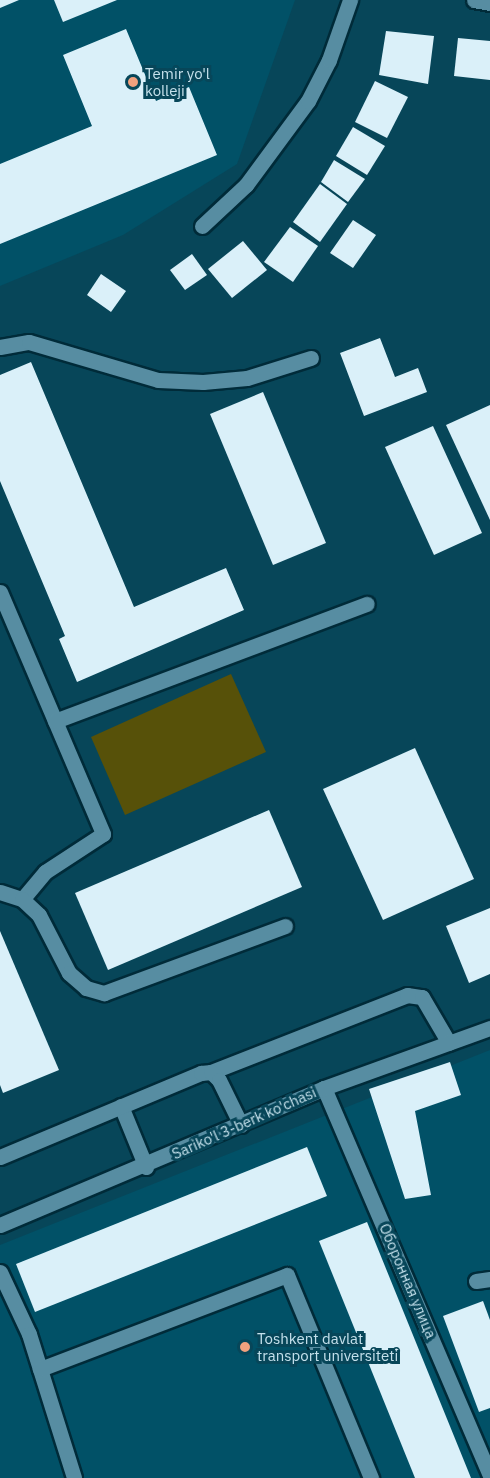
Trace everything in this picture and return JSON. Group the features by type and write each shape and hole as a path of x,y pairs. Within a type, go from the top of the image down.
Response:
{"street":[{"path":"202,226 246,185 308,101 329,60 350,0"},
{"path":"474,0 490,3"},
{"path":"0,347 29,342 158,380 203,382 247,378 311,358"},
{"path":"0,592 103,834 45,872 22,899"},
{"path":"55,721 367,604"},
{"path":"0,892 22,899 39,915 69,973 86,988 104,993 285,926"},
{"path":"0,1157 201,1073 211,1072 407,995 422,997 449,1043"},
{"name":"Sariko'l 3-berk ko'chasi","path":"0,1225 146,1167 324,1088 490,1028"},
{"path":"211,1072 219,1080 241,1125"},
{"name":"Оборонная улица","path":"324,1088 490,1475"},
{"path":"121,1106 146,1167"},
{"path":"0,1272 29,1334 74,1478"},
{"path":"40,1369 287,1275 371,1478"}],"shaded area":[{"name":"Temir yo'l kolleji","path":"0,0 295,0 237,164 123,235 0,286"},
{"path":"231,674 266,752 125,815 91,737"},
{"name":"Toshkent davlat transport universiteti","path":"490,1050 490,1449 479,1454 487,1478 0,1478 0,1245"}],"building":[{"path":"0,0 19,0 0,8"},
{"path":"54,0 117,0 63,22"},
{"path":"126,29 156,101 189,87 217,155 0,244 0,164 92,126 63,55"},
{"path":"386,31 434,36 428,84 379,75"},
{"path":"458,38 490,41 490,80 454,76"},
{"path":"375,81 408,97 387,138 355,122"},
{"path":"353,127 385,146 367,175 336,156"},
{"path":"334,160 365,179 348,202 321,182"},
{"path":"320,184 347,204 320,242 293,222"},
{"path":"353,220 376,235 353,268 330,253"},
{"path":"290,227 318,246 293,282 264,262"},
{"path":"243,241 267,270 232,298 208,269"},
{"path":"192,254 207,275 185,290 170,270"},
{"path":"101,274 126,291 111,312 87,295"},
{"path":"380,338 395,377 418,368 427,392 364,416 340,353"},
{"path":"31,362 134,607 226,568 244,610 77,682 59,639 65,636 0,481 0,375"},
{"path":"263,392 326,543 273,565 210,414"},
{"path":"490,405 490,520 446,425"},
{"path":"433,426 482,533 434,555 385,447"},
{"path":"415,748 474,879 383,920 323,789"},
{"path":"269,810 302,887 108,970 75,893"},
{"path":"490,908 490,974 469,983 446,926"},
{"path":"0,931 59,1070 3,1093 0,1085"},
{"path":"450,1062 461,1095 415,1111 431,1195 405,1199 369,1089"},
{"path":"307,1147 327,1196 35,1312 16,1264"},
{"path":"367,1222 471,1478 415,1478 319,1241"},
{"path":"483,1301 490,1320 490,1408 479,1412 443,1316"}],"place":[{"name":"Temir yo'l kolleji","path":"133,82"},
{"name":"Toshkent davlat transport universiteti","path":"245,1347"}]}
